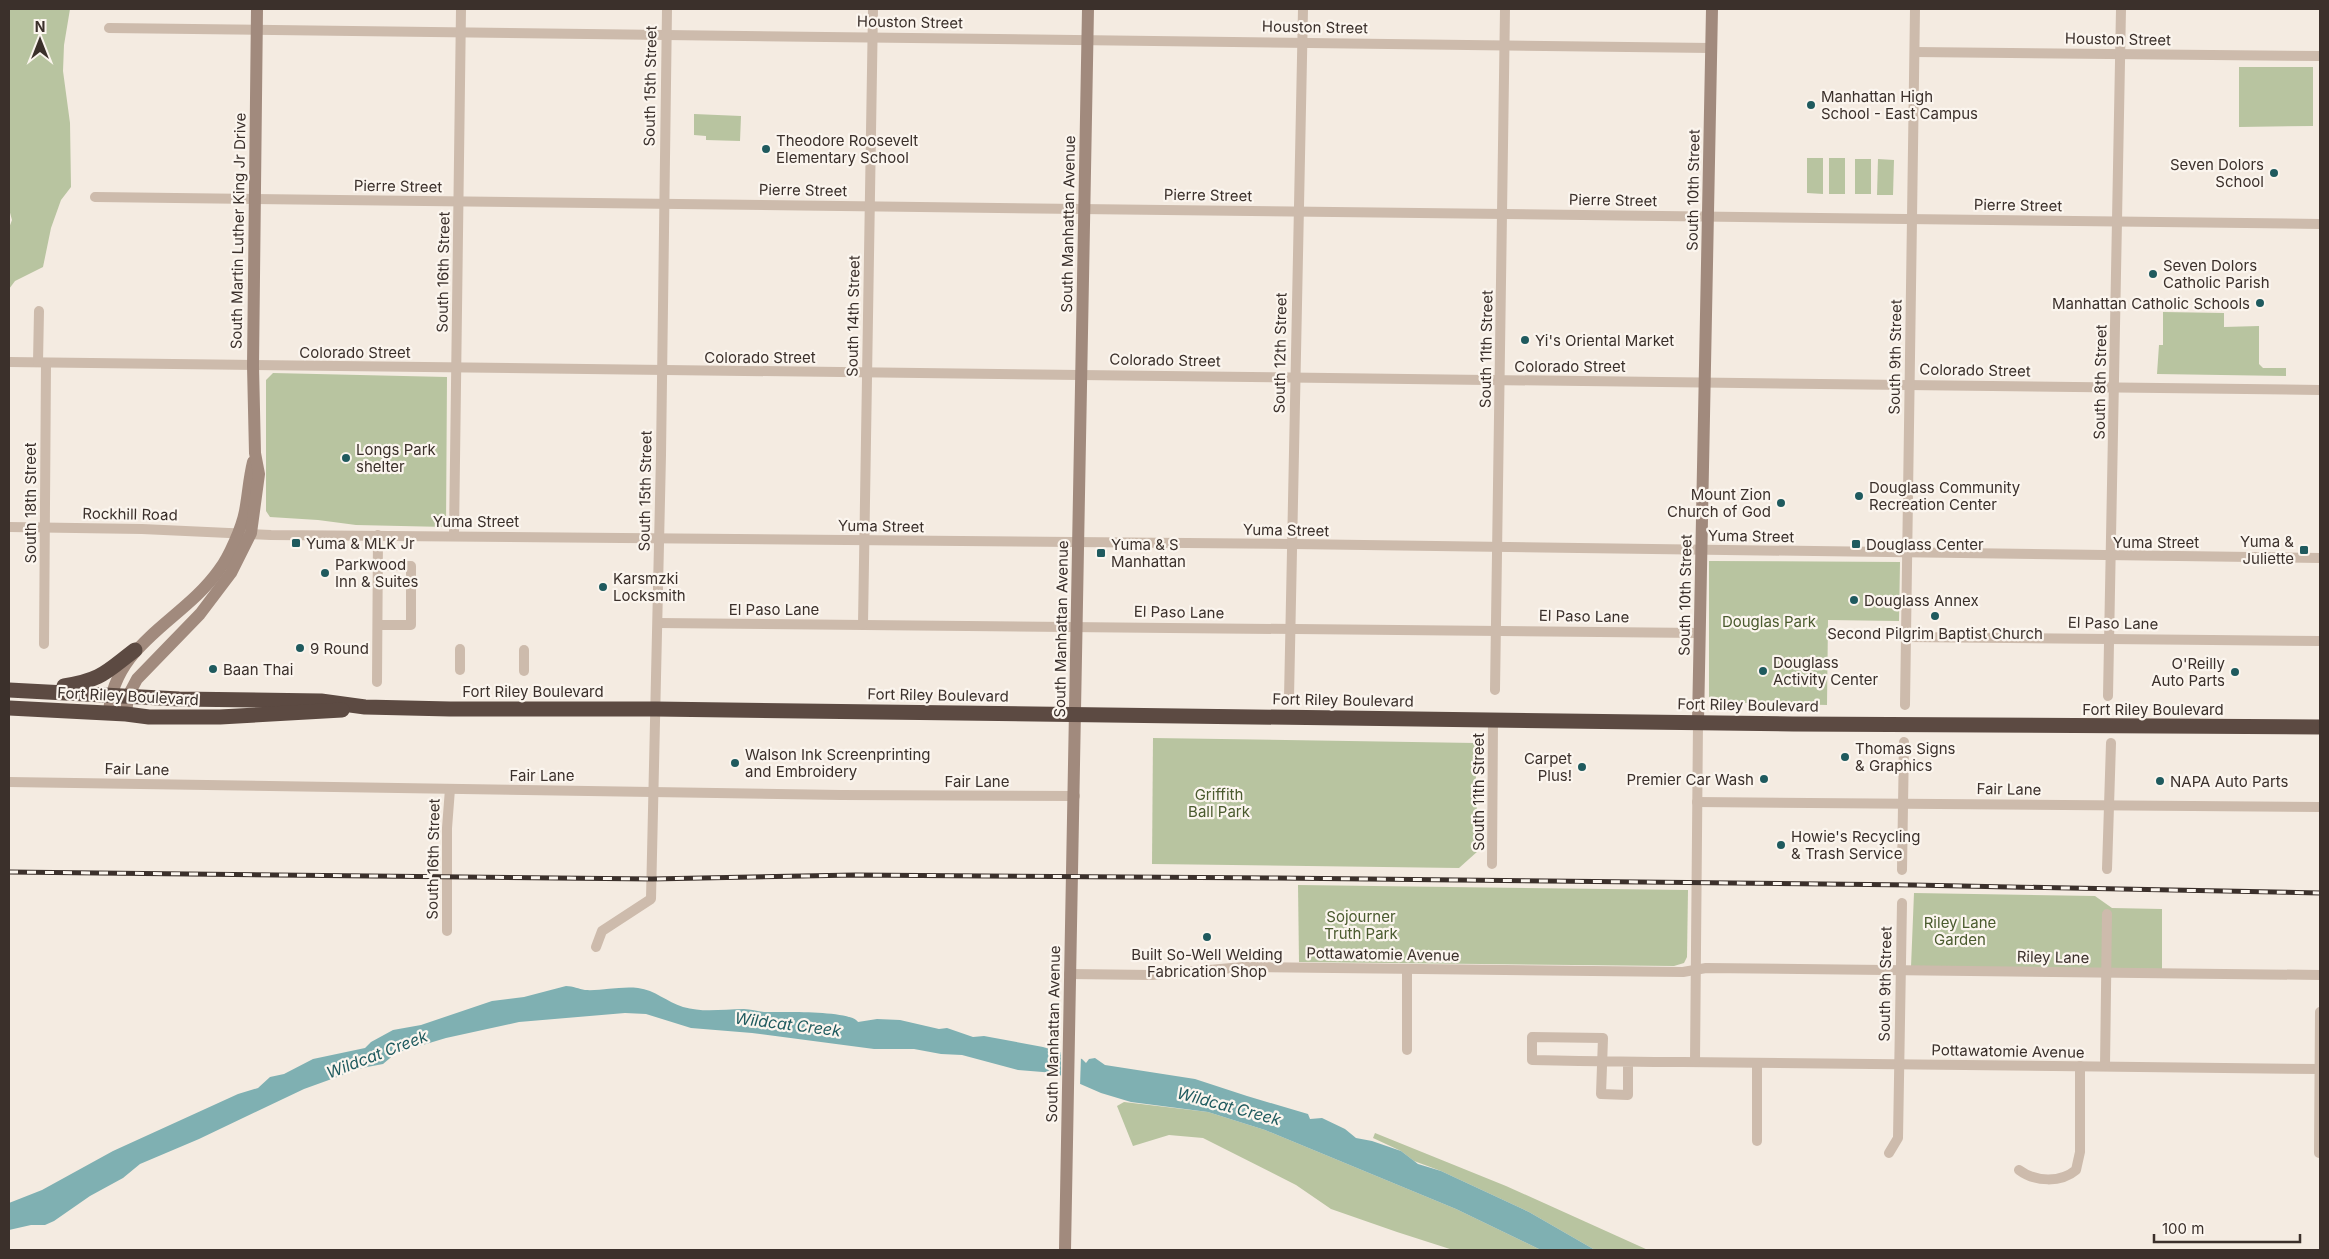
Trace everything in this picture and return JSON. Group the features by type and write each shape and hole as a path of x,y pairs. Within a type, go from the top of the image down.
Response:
{"highway":[{"path":"38,691 93,681 110,671 135,650"},
{"name":"Fort Riley Boulevard","path":"9,690 179,699 321,701 365,707"},
{"name":"Fort Riley Boulevard","path":"9,708 126,714 149,717 220,717 322,712 365,707 2320,727"}],"street":[{"name":"South Martin Luther King Jr Drive","path":"126,714 131,687 142,673 200,614 231,573 251,533 258,474 255,453 253,366 257,9"},
{"name":"South 16th Street","path":"454,535 460,202 461,9"},
{"name":"South 15th Street","path":"596,947 602,931 651,899 655,791 667,9"},
{"name":"South 14th Street","path":"863,624 873,9"},
{"name":"South Manhattan Avenue","path":"1065,1250 1070,1018 1069,974 1074,877 1088,9"},
{"name":"South 12th Street","path":"1289,698 1297,212 1303,9"},
{"name":"South 11th Street","path":"1495,690 1504,9"},
{"name":"South 10th Street","path":"1695,1062 1698,722 1712,9"},
{"name":"South 9th Street","path":"1905,705 1915,9"},
{"name":"South 8th Street","path":"2108,696 2121,9"},
{"name":"Houston Street","path":"109,28 1711,48"},
{"name":"Houston Street","path":"1915,52 2320,56"},
{"name":"Pierre Street","path":"94,197 2320,224"},
{"name":"South 18th Street","path":"39,312 42,362 45,528 44,644"},
{"name":"Colorado Street","path":"9,362 662,371 2114,386 2320,390"},
{"name":"South Martin Luther King Jr Drive","path":"110,713 110,695 121,670 135,650 194,598 220,569 244,514 255,453"},
{"name":"Rockhill Road","path":"9,528 251,533"},
{"name":"Yuma Street","path":"251,533 1292,544 1498,549 2320,558"},
{"path":"377,682 378,535"},
{"path":"378,566 411,566 411,625 378,625"},
{"name":"El Paso Lane","path":"658,623 1496,629 1700,633"},
{"name":"El Paso Lane","path":"1906,637 2320,641"},
{"path":"460,649 460,670"},
{"path":"524,650 524,671"},
{"name":"South 11th Street","path":"1492,864 1493,720"},
{"path":"1902,870 1904,742"},
{"path":"2108,869 2111,743"},
{"name":"Fair Lane","path":"9,782 841,795 1075,796"},
{"name":"South 16th Street","path":"447,930 447,828 450,789"},
{"name":"Fair Lane","path":"1697,802 1903,802 2320,807"},
{"name":"South 9th Street","path":"1890,1154 1898,1138 1902,903"},
{"path":"2105,1066 2107,914"},
{"name":"Pottawatomie Avenue","path":"1069,974 1152,975 1243,968 1683,972 1696,970"},
{"name":"Riley Lane","path":"1696,970 1706,968 2320,975"},
{"path":"1407,969 1407,1050"},
{"path":"2319,1152 2320,1012"},
{"path":"1602,1061 1532,1060 1532,1037 1603,1038 1601,1094 1628,1095 1628,1062"},
{"name":"Pottawatomie Avenue","path":"1602,1061 2320,1069"},
{"path":"1757,1063 1757,1141"},
{"path":"2019,1170 2026,1176 2051,1179 2062,1178 2076,1170 2080,1152 2080,1066"}],"green space":[{"path":"9,9 70,9 64,45 63,71 70,123 71,187 61,200 51,228 43,267 15,281 9,289 9,228 12,220 9,209"},
{"path":"2239,67 2313,67 2313,126 2239,127"},
{"path":"694,114 741,116 740,141 706,140 706,136 694,135"},
{"path":"1807,158 1823,158 1823,194 1807,193"},
{"path":"1829,158 1845,158 1845,194 1829,194"},
{"path":"1855,159 1871,159 1871,194 1855,194"},
{"path":"1878,159 1894,160 1893,195 1877,195"},
{"path":"2163,312 2224,313 2224,327 2259,326 2259,364 2263,368 2286,368 2286,376 2157,374 2159,345 2163,345"},
{"path":"273,373 447,377 446,527 356,525 270,517 266,511 266,380"},
{"name":"Douglas Park","path":"1709,561 1900,562 1899,621 1828,620 1827,705 1709,702"},
{"name":"Griffith Ball Park","path":"1153,738 1475,743 1478,851 1459,868 1152,864"},
{"name":"Sojourner Truth Park","path":"1298,885 1688,890 1687,957 1684,963 1674,966 1299,962"},
{"name":"Riley Lane Garden","path":"1914,893 2095,896 2112,908 2162,909 2162,969 1911,967"},
{"path":"1124,1102 1208,1112 1265,1130 1456,1209 1541,1250 1453,1250 1397,1232 1331,1209 1296,1185 1203,1138 1169,1135 1133,1146 1117,1106"},
{"path":"1375,1133 1506,1186 1648,1250 1595,1250 1529,1212 1441,1171 1414,1161 1401,1151 1373,1138"}],"water":[{"name":"Wildcat Creek","path":"566,986 585,990 644,989 683,1007 698,1010 744,1009 763,1012 830,1014 843,1015 853,1018 858,1022 877,1019 900,1020 939,1029 947,1028 973,1037 984,1036 1043,1047 1082,1059 1086,1063 1089,1059 1095,1058 1105,1065 1195,1079 1308,1114 1310,1119 1322,1118 1345,1129 1356,1138 1372,1141 1401,1151 1418,1164 1441,1171 1529,1212 1595,1250 1541,1250 1456,1209 1265,1130 1208,1112 1131,1102 1101,1093 1055,1073 1018,1070 962,1055 941,1054 914,1049 874,1049 752,1033 691,1028 646,1014 625,1013 519,1022 446,1038 396,1053 383,1064 362,1068 304,1089 199,1139 140,1164 123,1178 90,1196 54,1221 45,1225 31,1225 9,1230 9,1203 42,1190 113,1151 238,1094 258,1088 270,1077 284,1074 313,1059 365,1048 371,1042 393,1030 421,1025 492,1001 524,997"}],"pier":[{"path":"1061,1049 1081,1056 1080,1086 1061,1078"}],"railway":[{"path":"9,872 652,879 855,875 1277,878 1913,885 2320,893"}],"place":[{"name":"Manhattan High School - East Campus","path":"1811,105"},
{"name":"Theodore Roosevelt Elementary School","path":"766,149"},
{"name":"Seven Dolors School","path":"2274,173"},
{"name":"Seven Dolors Catholic Parish","path":"2153,274"},
{"name":"Manhattan Catholic Schools","path":"2260,303"},
{"name":"Yi's Oriental Market","path":"1525,340"},
{"name":"Longs Park shelter","path":"346,458"},
{"name":"Douglass Community Recreation Center","path":"1859,496"},
{"name":"Mount Zion Church of God","path":"1781,503"},
{"name":"Yuma & MLK Jr","path":"296,543"},
{"name":"Douglass Center","path":"1856,544"},
{"name":"Yuma & Juliette","path":"2304,550"},
{"name":"Yuma & S Manhattan","path":"1101,553"},
{"name":"Parkwood Inn & Suites","path":"325,573"},
{"name":"Karsmzki Locksmith","path":"603,587"},
{"name":"Douglass Annex","path":"1854,600"},
{"name":"Second Pilgrim Baptist Church","path":"1935,616"},
{"name":"9 Round","path":"300,648"},
{"name":"Baan Thai","path":"213,669"},
{"name":"Douglass Activity Center","path":"1763,671"},
{"name":"O'Reilly Auto Parts","path":"2235,672"},
{"name":"Thomas Signs & Graphics","path":"1845,757"},
{"name":"Walson Ink Screenprinting and Embroidery","path":"735,763"},
{"name":"Carpet Plus!","path":"1582,767"},
{"name":"Premier Car Wash","path":"1764,779"},
{"name":"NAPA Auto Parts","path":"2160,781"},
{"name":"Howie's Recycling & Trash Service","path":"1781,845"},
{"name":"Built So-Well Welding Fabrication Shop","path":"1207,937"}]}
